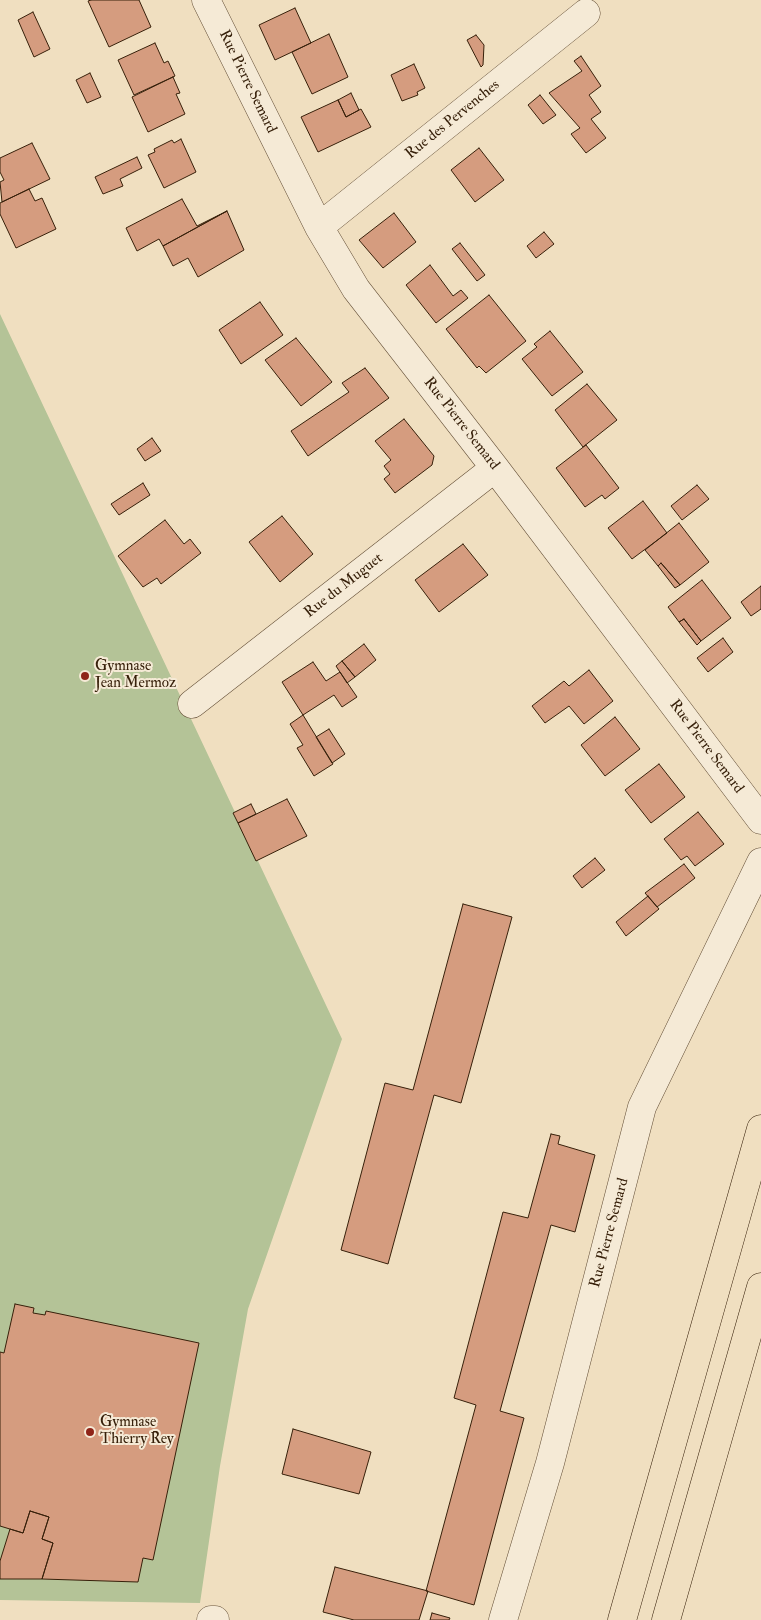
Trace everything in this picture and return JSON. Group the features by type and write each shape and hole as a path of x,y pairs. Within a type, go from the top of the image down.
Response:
{"highway":[{"path":"622,1620 761,1129"},
{"path":"666,1620 761,1286"}],"street":[{"name":"Rue Pierre Semard","path":"206,0 319,227 356,289 496,468 761,820"},
{"name":"Rue des Pervenches","path":"319,227 586,13"},
{"name":"Rue du Muguet","path":"192,704 496,468"},
{"name":"Rue Pierre Semard","path":"503,1620 550,1463 642,1108 761,862"},
{"path":"210,1620 215,1620"}],"green space":[{"name":"Gymnase Jean Mermoz","path":"0,314 342,1039 248,1309 220,1466 200,1603 0,1600"}],"building":[{"path":"139,0 151,27 109,47 88,1"},
{"path":"295,8 311,43 275,60 259,25"},
{"path":"33,12 50,49 34,57 18,20"},
{"path":"329,34 348,77 312,94 292,52"},
{"path":"476,35 484,45 483,65 481,67 467,40"},
{"path":"155,43 164,63 168,61 175,76 134,95 118,60"},
{"path":"581,56 601,86 589,95 601,112 591,119 606,138 586,153 571,134 580,128 549,93 582,71 574,61"},
{"path":"414,64 425,88 417,92 418,95 402,101 391,75"},
{"path":"90,73 101,97 87,103 76,80"},
{"path":"173,77 180,93 176,94 185,114 148,132 132,97"},
{"path":"351,93 359,110 346,117 338,100"},
{"path":"540,95 556,115 543,124 528,105"},
{"path":"338,100 346,117 361,109 371,127 318,152 301,117"},
{"path":"181,139 196,172 164,188 148,155 155,152 154,149 172,140 174,143"},
{"path":"32,143 50,179 2,202 0,182 4,180 0,172 0,158"},
{"path":"479,148 504,180 475,202 451,170"},
{"path":"137,157 142,168 120,179 123,186 103,194 95,177"},
{"path":"29,189 35,201 42,198 56,229 16,248 0,214 0,203"},
{"path":"182,199 197,226 227,211 163,246 159,239 137,251 126,228"},
{"path":"227,211 244,250 198,277 188,258 173,266 163,246"},
{"path":"394,213 416,242 383,268 359,240"},
{"path":"544,232 554,244 536,258 527,246"},
{"path":"460,243 485,275 477,281 452,249"},
{"path":"430,265 453,296 461,290 468,298 436,323 406,285"},
{"path":"489,295 526,341 486,373 479,366 477,368 446,329"},
{"path":"260,302 283,335 241,364 219,330"},
{"path":"550,331 583,372 552,396 522,359 537,347 534,344"},
{"path":"296,338 332,382 301,406 265,360"},
{"path":"365,368 389,398 308,456 291,431 349,392 342,383"},
{"path":"587,384 617,420 583,447 555,410"},
{"path":"404,419 434,456 432,465 395,493 384,479 390,474 384,466 391,460 375,441"},
{"path":"152,438 161,451 145,461 137,449"},
{"path":"586,445 619,488 605,499 602,495 585,507 556,468"},
{"path":"143,483 150,495 119,515 111,504"},
{"path":"697,485 709,499 682,520 671,506"},
{"path":"643,501 667,533 632,559 608,528"},
{"path":"282,516 313,554 280,582 249,542"},
{"path":"165,520 184,544 190,539 201,553 161,584 157,578 143,587 118,556"},
{"path":"679,523 709,562 680,585 661,563 658,566 645,550"},
{"path":"463,544 488,575 439,612 415,580"},
{"path":"661,563 680,585 675,588 658,566"},
{"path":"702,580 731,618 701,641 684,619 679,622 668,607"},
{"path":"761,586 761,609 751,616 741,602"},
{"path":"684,619 701,641 697,645 679,622"},
{"path":"723,638 733,652 708,672 697,658"},
{"path":"364,644 376,660 355,677 342,661"},
{"path":"342,661 355,677 347,683 336,666"},
{"path":"313,662 326,681 340,672 357,697 342,707 334,695 303,715 282,682"},
{"path":"589,670 613,701 584,724 569,706 545,723 532,706 564,681 569,686"},
{"path":"303,715 333,764 314,776 297,748 303,745 290,724"},
{"path":"615,717 640,749 605,776 581,745"},
{"path":"329,729 345,754 332,763 316,737"},
{"path":"659,764 685,797 651,823 625,790"},
{"path":"287,799 307,836 256,861 238,823"},
{"path":"251,804 256,814 238,823 233,813"},
{"path":"698,812 724,844 695,866 687,856 681,860 664,839"},
{"path":"595,858 605,870 582,888 573,876"},
{"path":"684,864 695,878 657,907 645,893"},
{"path":"648,896 659,909 626,936 616,922"},
{"path":"463,904 512,917 461,1103 434,1095 388,1264 341,1250 385,1083 413,1090"},
{"path":"551,1134 560,1136 558,1144 595,1155 575,1232 551,1225 500,1411 524,1418 474,1605 426,1591 476,1405 454,1398 503,1212 528,1218"},
{"name":"Gymnase Thierry Rey","path":"15,1304 34,1308 33,1313 45,1315 46,1311 199,1343 153,1560 143,1558 138,1582 42,1579 53,1543 42,1539 49,1517 30,1511 23,1533 0,1526 0,1352 4,1353"},
{"path":"293,1429 371,1452 359,1494 282,1474"},
{"path":"30,1511 49,1517 42,1539 53,1543 42,1579 0,1579 0,1561 10,1529 23,1533"},
{"path":"335,1567 428,1591 419,1620 354,1620 323,1612"},
{"path":"432,1613 450,1618 449,1620 430,1620"}],"place":[{"name":"Gymnase Jean Mermoz","path":"85,676"},
{"name":"Gymnase Thierry Rey","path":"90,1432"}]}
